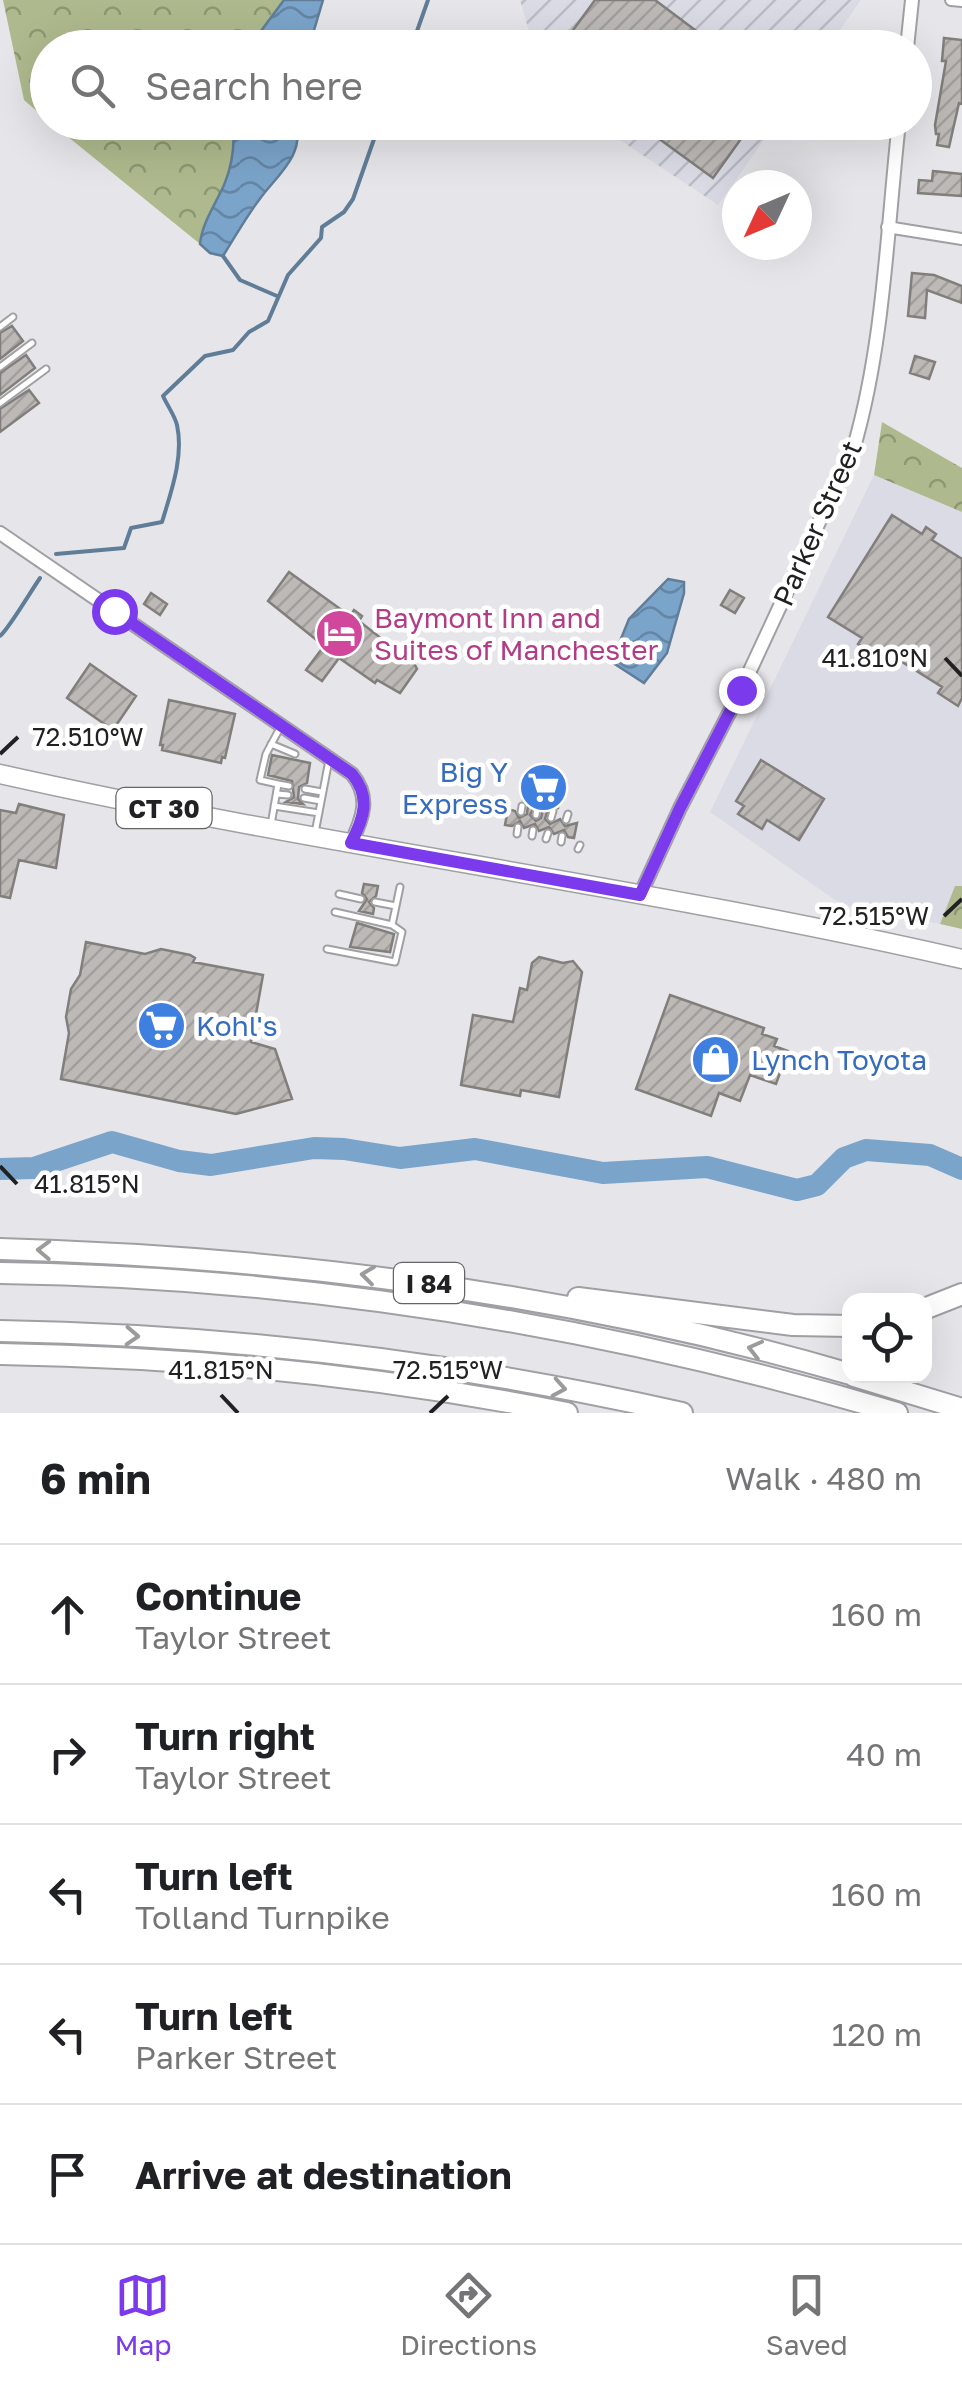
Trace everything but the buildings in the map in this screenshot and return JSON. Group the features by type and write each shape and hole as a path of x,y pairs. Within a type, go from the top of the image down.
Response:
{"highway":[{"name":"I 84","path":"0,1249 208,1258 444,1286 622,1318 842,1373"},
{"path":"0,1272 258,1286 432,1308 668,1352 897,1413"},
{"path":"444,1286 639,1303 794,1325 842,1326"},
{"path":"932,1306 962,1294"},
{"path":"0,1332 160,1337 325,1351 499,1377 682,1413"},
{"path":"0,1354 276,1370 439,1391 567,1413"},
{"name":"I 84","path":"878,1383 962,1409"}],"main road":[{"name":"CT 30","path":"0,774 962,959"}],"street":[{"path":"909,30 912,0"},
{"path":"951,0 962,1"},
{"name":"Parker Street","path":"640,895 854,447 866,406 875,344 897,140"},
{"path":"887,228 962,239"},
{"path":"0,533 352,774 362,786 366,801 351,843"}],"lane":[{"path":"0,327 13,317"},
{"path":"0,368 32,344"},
{"path":"0,403 46,369"},
{"path":"281,724 260,780 289,786"},
{"path":"271,744 295,754"},
{"path":"314,836 330,758"},
{"path":"270,828 278,784"},
{"path":"306,789 323,792"},
{"path":"277,794 288,795"},
{"path":"304,798 321,801"},
{"path":"274,806 319,813"},
{"path":"392,925 400,886"},
{"path":"339,894 361,899"},
{"path":"375,902 396,906"},
{"path":"327,950 395,962 402,932 392,925 335,912"}],"shaded area":[{"path":"520,0 861,0 840,30 529,30"},
{"path":"620,140 764,140 743,170 722,170 722,199 718,205"},
{"path":"874,475 962,512 962,886 955,887 940,924 842,905 710,812"}],"green space":[{"path":"3,0 284,0 262,30 30,30 30,105 24,100"},
{"path":"72,140 233,140 229,170 200,244"},
{"path":"882,422 962,468 962,512 874,475"},
{"path":"955,886 962,886 962,929 940,924"}],"water":[{"path":"284,0 323,0 314,30 262,30"},
{"path":"233,140 297,140 293,156 223,256 210,253 200,244 206,221 224,185"},
{"path":"668,579 684,582 684,593 667,653 644,683 607,659 614,656 629,619"}],"waterway":[{"path":"417,30 428,0"},
{"path":"56,554 124,548 131,528 162,522 179,449 176,422 163,396 205,356 233,350 249,332 268,321 288,275 321,238 322,227 344,212 353,199 374,140"},
{"path":"223,256 240,280 277,296"},
{"path":"0,636 40,578"},
{"path":"0,1169 34,1168 112,1142 179,1161 211,1165 314,1148 400,1158 475,1149 603,1173 707,1167 797,1190 817,1185 844,1158 866,1150 930,1155 962,1169"}],"place":[{"name":"Baymont Inn and Suites of Manchester","path":"339,633"},
{"name":"Big Y Express","path":"543,787"},
{"name":"Kohl's","path":"161,1025"},
{"name":"Lynch Toyota","path":"716,1059"}],"route":[{"path":"114,611 352,774 362,786 366,801 351,843 640,895 741,690"}]}
